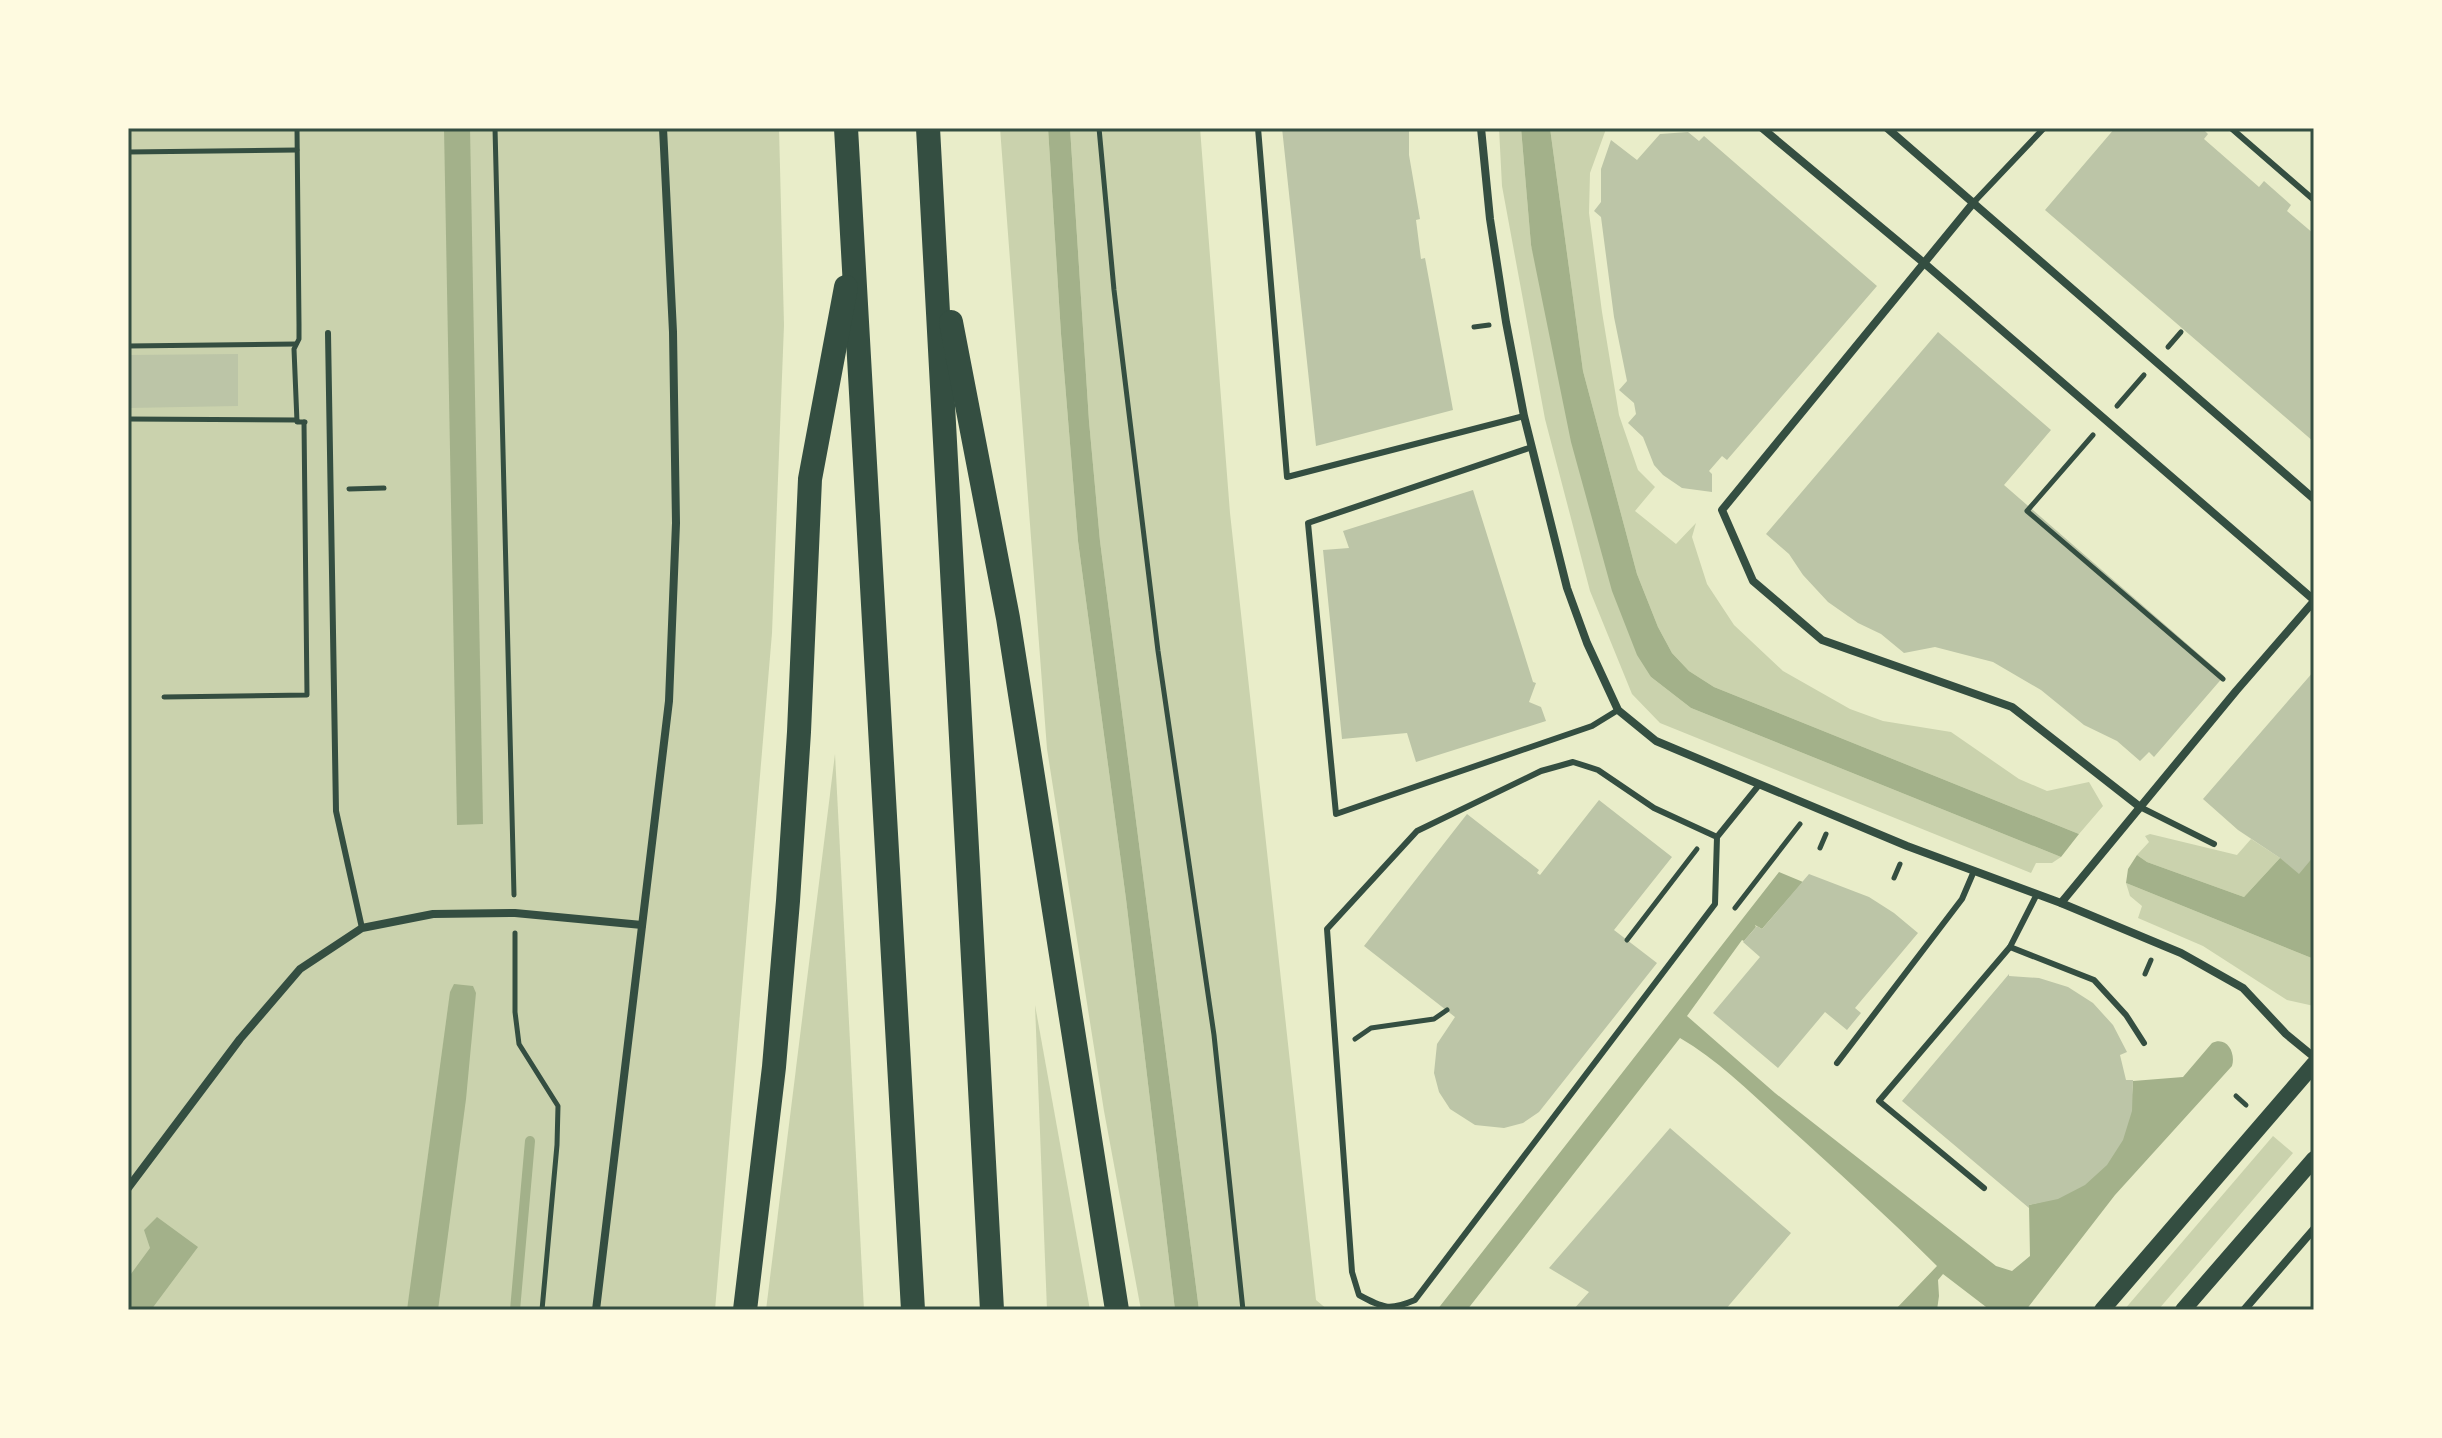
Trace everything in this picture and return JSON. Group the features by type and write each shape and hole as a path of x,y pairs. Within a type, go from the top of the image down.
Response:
{"highway":[{"path":"846,128 913,1310"},
{"path":"928,128 992,1310"},
{"path":"933,233 1008,618 1117,1310"},
{"path":"745,1310 774,1067 787,916 810,479 853,249"}],"main road":[{"path":"2102,1310 2314,1064"},
{"path":"2183,1310 2314,1159"}],"street":[{"path":"596,1310 669,701 676,523 673,332 663,128"},
{"path":"1481,128 1490,219 1524,416 1567,588 1587,643 1618,710 1656,741 1907,846 2061,903 2181,953 2243,988 2286,1034 2314,1057"},
{"path":"1762,128 1924,263 2314,601 2061,903"},
{"path":"1887,128 2314,499"},
{"path":"1974,202 1722,510 1753,581 1822,640 2012,707 2140,807"},
{"path":"128,1188 240,1039 300,969 362,928 433,914 507,913 642,925"},
{"path":"2244,1310 2314,1229"}],"lane":[{"path":"1258,128 1287,477 1524,416"},
{"path":"1974,202 2044,128"},
{"path":"2231,128 2314,200"},
{"path":"328,333 336,811 362,928"},
{"path":"1532,447 1308,523 1336,814 1592,726 1618,710"},
{"path":"1717,837 1654,808 1598,770 1573,762 1541,771 1417,831 1327,929 1352,1272 1359,1295 1382,1308 1398,1307 1415,1300 1715,904 1717,837 1759,785"},
{"path":"2140,807 2214,844"},
{"path":"1837,1063 1962,899 1974,871"},
{"path":"1984,1188 1879,1101 2010,947 2037,894"},
{"path":"2010,947 2094,980 2126,1015 2144,1043"}],"path":[{"path":"164,697 307,695 300,421 294,349 299,324 297,128"},
{"path":"495,128 515,897"},
{"path":"1099,128 1117,321 1178,799 1214,1035 1243,1310"},
{"path":"128,152 297,150"},
{"path":"2164,351 2181,332"},
{"path":"128,346 296,344"},
{"path":"2114,409 2148,371"},
{"path":"128,419 330,422"},
{"path":"2096,431 2027,511 2236,691"},
{"path":"331,490 384,488"},
{"path":"1627,940 1697,849 1717,837"},
{"path":"515,932 515,1012 519,1044 558,1106 542,1310"},
{"path":"1337,1052 1371,1028 1434,1019 1447,1010"},
{"path":"2236,1096 2250,1108"}],"shaded area":[{"path":"128,128 779,128 784,325 772,633 715,1310 128,1310"},
{"path":"444,128 470,128 483,824 457,825"},
{"path":"1000,128 1048,128 1078,541 1126,899 1175,1310 1141,1310 1104,1111 1047,749"},
{"path":"1048,128 1070,128 1100,541 1199,1310 1175,1310 1126,899 1078,541"},
{"path":"1070,128 1200,128 1230,513 1316,1300 1328,1310 1199,1310 1100,541"},
{"path":"1499,128 1521,128 1531,245 1651,677 1691,708 2061,857 2052,863 2036,863 2031,873 1660,723 1632,694 1590,591 1545,419 1502,186"},
{"path":"1521,128 1550,128 1583,371 1637,574 1672,653 1689,671 1714,687 2079,834 2061,857 1691,708 1651,677 1637,655 1612,591 1571,442 1531,245"},
{"path":"1550,128 1606,129 1590,173 1589,213 1619,415 1638,470 1655,487 1635,511 1676,544 1696,523 1692,537 1707,584 1734,625 1783,671 1850,709 1883,721 1951,732 2019,779 2047,791 2089,782 2103,806 2079,834 1714,687 1689,671 1672,653 1637,574 1583,371"},
{"path":"835,754 864,1310 766,1310"},
{"path":"2150,834 2237,855 2251,839 2280,858 2244,897 2147,862 2137,855 2149,842 2145,836"},
{"path":"2137,855 2147,862 2244,897 2280,858 2314,856 2314,959 2126,883 2128,869"},
{"path":"1779,872 1803,882 1762,929 1755,925 1742,940 1687,1016 1775,1093 1996,1266 2012,1271 2030,1256 2029,1205 2074,1189 2106,1164 2125,1128 2133,1081 2183,1077 2217,1041 2229,1047 2233,1056 2232,1066 2115,1195 2026,1310 1990,1310 1943,1274 1938,1280 1937,1310 1895,1310 1937,1266 1747,1089 1708,1056 1680,1038 1467,1310 1437,1310"},
{"path":"2126,883 2314,959 2314,1006 2287,1000 2203,946 2138,918 2142,906 2130,896"},
{"path":"454,984 473,986 476,993 466,1099 438,1310 407,1310 450,992"},
{"path":"1035,1005 1090,1310 1047,1310"},
{"path":"2273,1136 2293,1153 2158,1310 2124,1310"},
{"path":"157,1217 198,1247 151,1310 128,1310 128,1278 150,1248 144,1230"}],"building":[{"path":"1282,128 1409,128 1409,155 1420,219 1416,220 1421,259 1425,258 1453,410 1316,446"},
{"path":"2115,128 2202,128 2208,134 2204,139 2259,187 2264,181 2291,205 2287,211 2314,234 2314,442 2045,210"},
{"path":"1688,132 1699,141 1704,136 1877,286 1727,460 1722,456 1709,471 1712,474 1712,492 1682,488 1663,475 1654,465 1643,437 1628,423 1636,414 1634,403 1619,390 1627,381 1614,317 1601,217 1594,211 1601,202 1601,169 1611,140 1637,160 1660,134"},
{"path":"1938,332 2051,430 2004,485 2224,676 2154,757 2149,752 2140,761 2117,741 2084,725 2041,690 1993,662 1935,647 1904,653 1881,634 1858,623 1828,602 1789,554 1766,534"},
{"path":"238,354 238,406 128,408 128,355"},
{"path":"1473,490 1533,682 1536,683 1529,702 1541,707 1546,721 1416,762 1407,733 1342,739 1323,550 1349,548 1343,531"},
{"path":"2314,671 2314,856 2299,874 2238,830 2203,799"},
{"path":"1599,800 1672,857 1614,930 1657,963 1539,1112 1523,1123 1504,1128 1475,1125 1450,1109 1439,1092 1434,1073 1437,1044 1455,1017 1364,946 1467,814 1539,870 1537,873 1540,875"},
{"path":"1809,874 1869,897 1918,933 1855,1008 1861,1013 1847,1030 1825,1012 1778,1068 1713,1013 1760,957 1743,942 1757,926 1762,929"},
{"path":"2009,974 2039,978 2068,987 2093,1003 2113,1025 2127,1052 2120,1055 2126,1080 2133,1080 2132,1111 2123,1140 2107,1165 2085,1185 2058,1199 2029,1205 2029,1208 1902,1101"},
{"path":"1670,1128 1791,1233 1725,1310 1573,1310 1589,1292 1549,1268"}],"waterway":[{"path":"515,1310 530,1141"}]}
